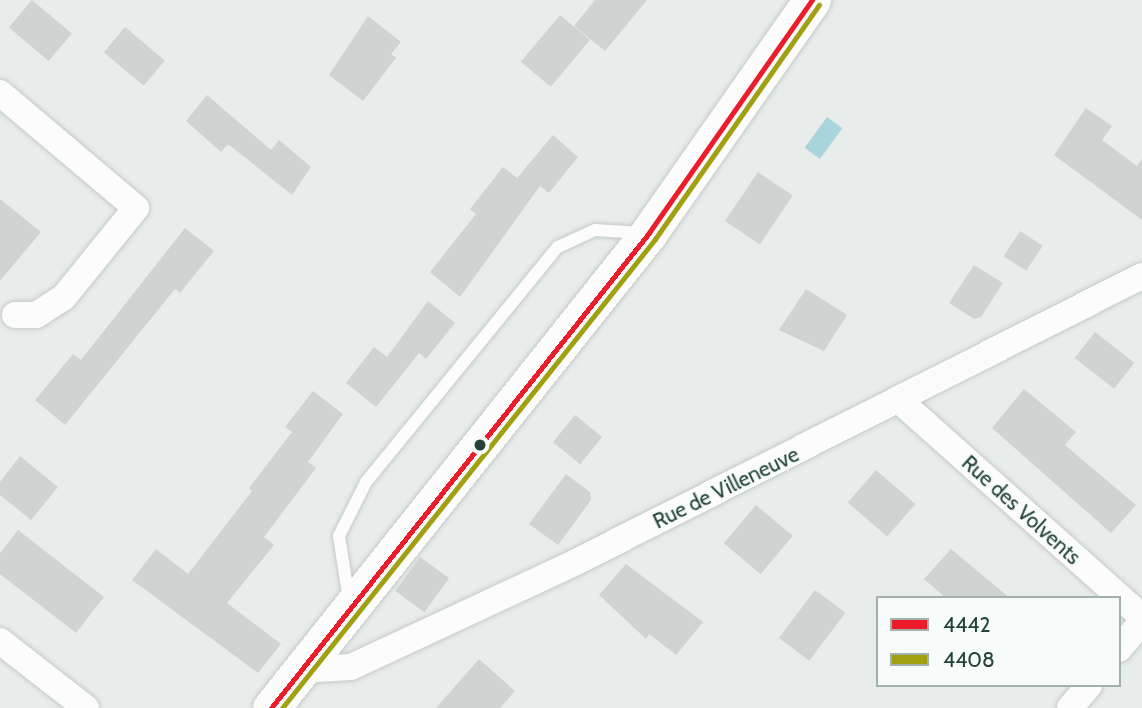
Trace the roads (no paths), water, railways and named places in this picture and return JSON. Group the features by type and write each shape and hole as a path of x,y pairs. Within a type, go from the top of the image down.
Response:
{"main road":[{"path":"271,708 350,604 648,234 812,0"}],"street":[{"path":"0,93 136,208 64,297 36,315 15,315"},
{"name":"Rue de Villeneuve","path":"300,670 351,667 901,402 1142,276"},
{"name":"Rue des Volvents","path":"901,402 1115,596"},
{"name":"Rue des Volvents","path":"1121,601 1142,620 1121,646"},
{"path":"0,641 86,708"},
{"path":"1070,708 1087,687"}],"lane":[{"path":"350,604 339,536 375,471 558,247 595,230 648,234"}],"water":[{"path":"827,117 842,128 820,159 805,148"}]}
